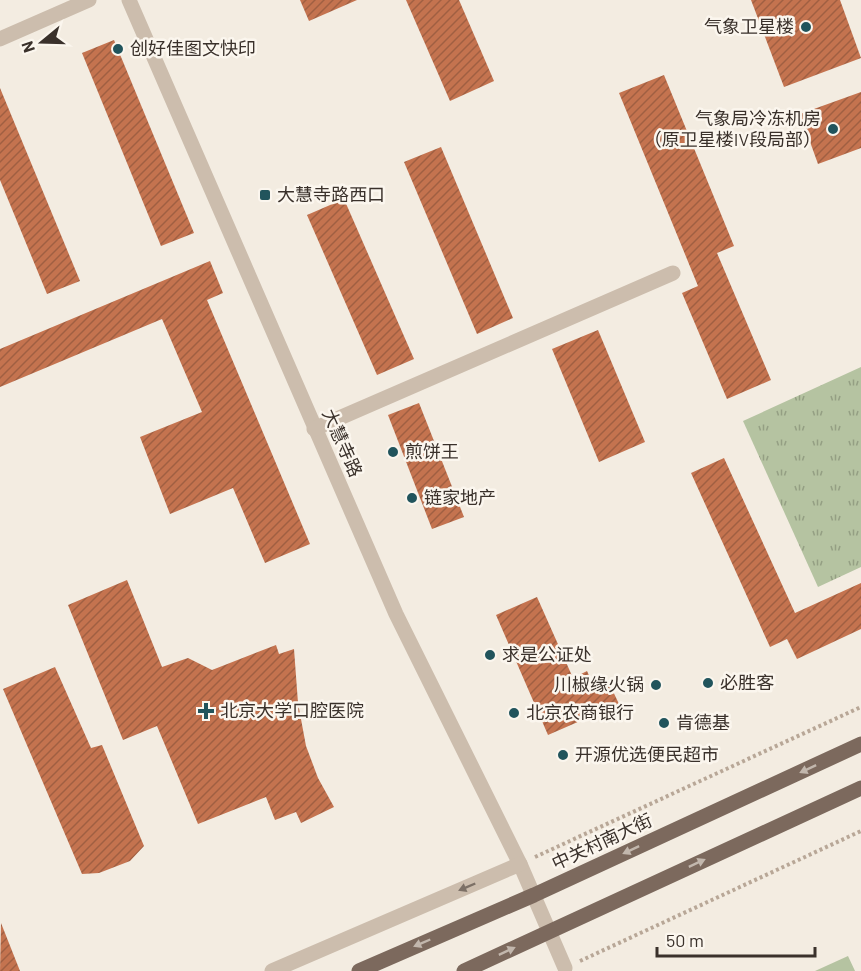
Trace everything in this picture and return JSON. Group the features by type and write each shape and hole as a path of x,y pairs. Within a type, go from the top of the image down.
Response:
{"main road":[{"name":"中关村南大街","path":"358,971 534,895 861,744"},
{"path":"464,971 861,788"}],"street":[{"path":"0,39 89,0"},
{"name":"大慧寺路","path":"129,0 396,614 520,864 564,968"},
{"path":"314,429 673,273"},
{"path":"272,971 520,864"}],"path":[{"path":"520,864 861,707"},
{"path":"564,968 861,831"}],"green space":[{"path":"861,367 861,567 818,587 743,421"},
{"path":"848,956 855,971 815,971"}],"building":[{"path":"300,0 357,0 309,21"},
{"path":"406,0 459,0 494,81 450,101"},
{"name":"气象卫星楼","path":"751,0 840,0 861,58 784,87"},
{"path":"114,40 194,233 161,246 82,53"},
{"path":"664,75 734,246 717,253 771,380 727,399 682,293 698,286 619,93"},
{"path":"0,88 80,281 47,294 0,180"},
{"name":"气象局冷冻机房 （原卫星楼IV段局部）","path":"861,92 861,148 818,164 800,114"},
{"path":"441,147 513,318 477,334 404,162"},
{"path":"344,199 414,359 377,375 307,215"},
{"path":"210,261 223,293 207,300 310,544 265,563 233,488 170,514 140,437 202,412 162,319 0,387 0,349"},
{"path":"598,330 645,442 599,462 552,349"},
{"path":"419,403 464,517 432,529 388,415"},
{"path":"724,458 795,613 861,583 861,629 797,659 787,639 770,647 691,473"},
{"path":"127,580 162,667 188,658 212,670 276,645 279,654 294,649 298,703 306,746 318,778 334,807 301,823 296,812 275,820 266,797 198,824 157,726 123,740 68,605"},
{"path":"537,597 573,678 587,671 596,691 610,685 619,704 548,735 496,615"},
{"path":"55,667 91,748 102,745 144,846 130,861 99,873 82,874 3,689"},
{"path":"1,923 20,971 0,971"}],"place":[{"name":"气象卫星楼","path":"806,27"},
{"name":"创好佳图文快印","path":"118,49"},
{"name":"气象局冷冻机房 （原卫星楼IV段局部）","path":"833,129"},
{"name":"大慧寺路西口","path":"265,195"},
{"name":"煎饼王","path":"393,452"},
{"name":"链家地产","path":"412,498"},
{"name":"求是公证处","path":"490,655"},
{"name":"必胜客","path":"708,683"},
{"name":"川椒缘火锅","path":"656,685"},
{"name":"北京大学口腔医院","path":"206,711"},
{"name":"北京农商银行","path":"514,713"},
{"name":"肯德基","path":"664,723"},
{"name":"开源优选便民超市","path":"563,755"}]}
